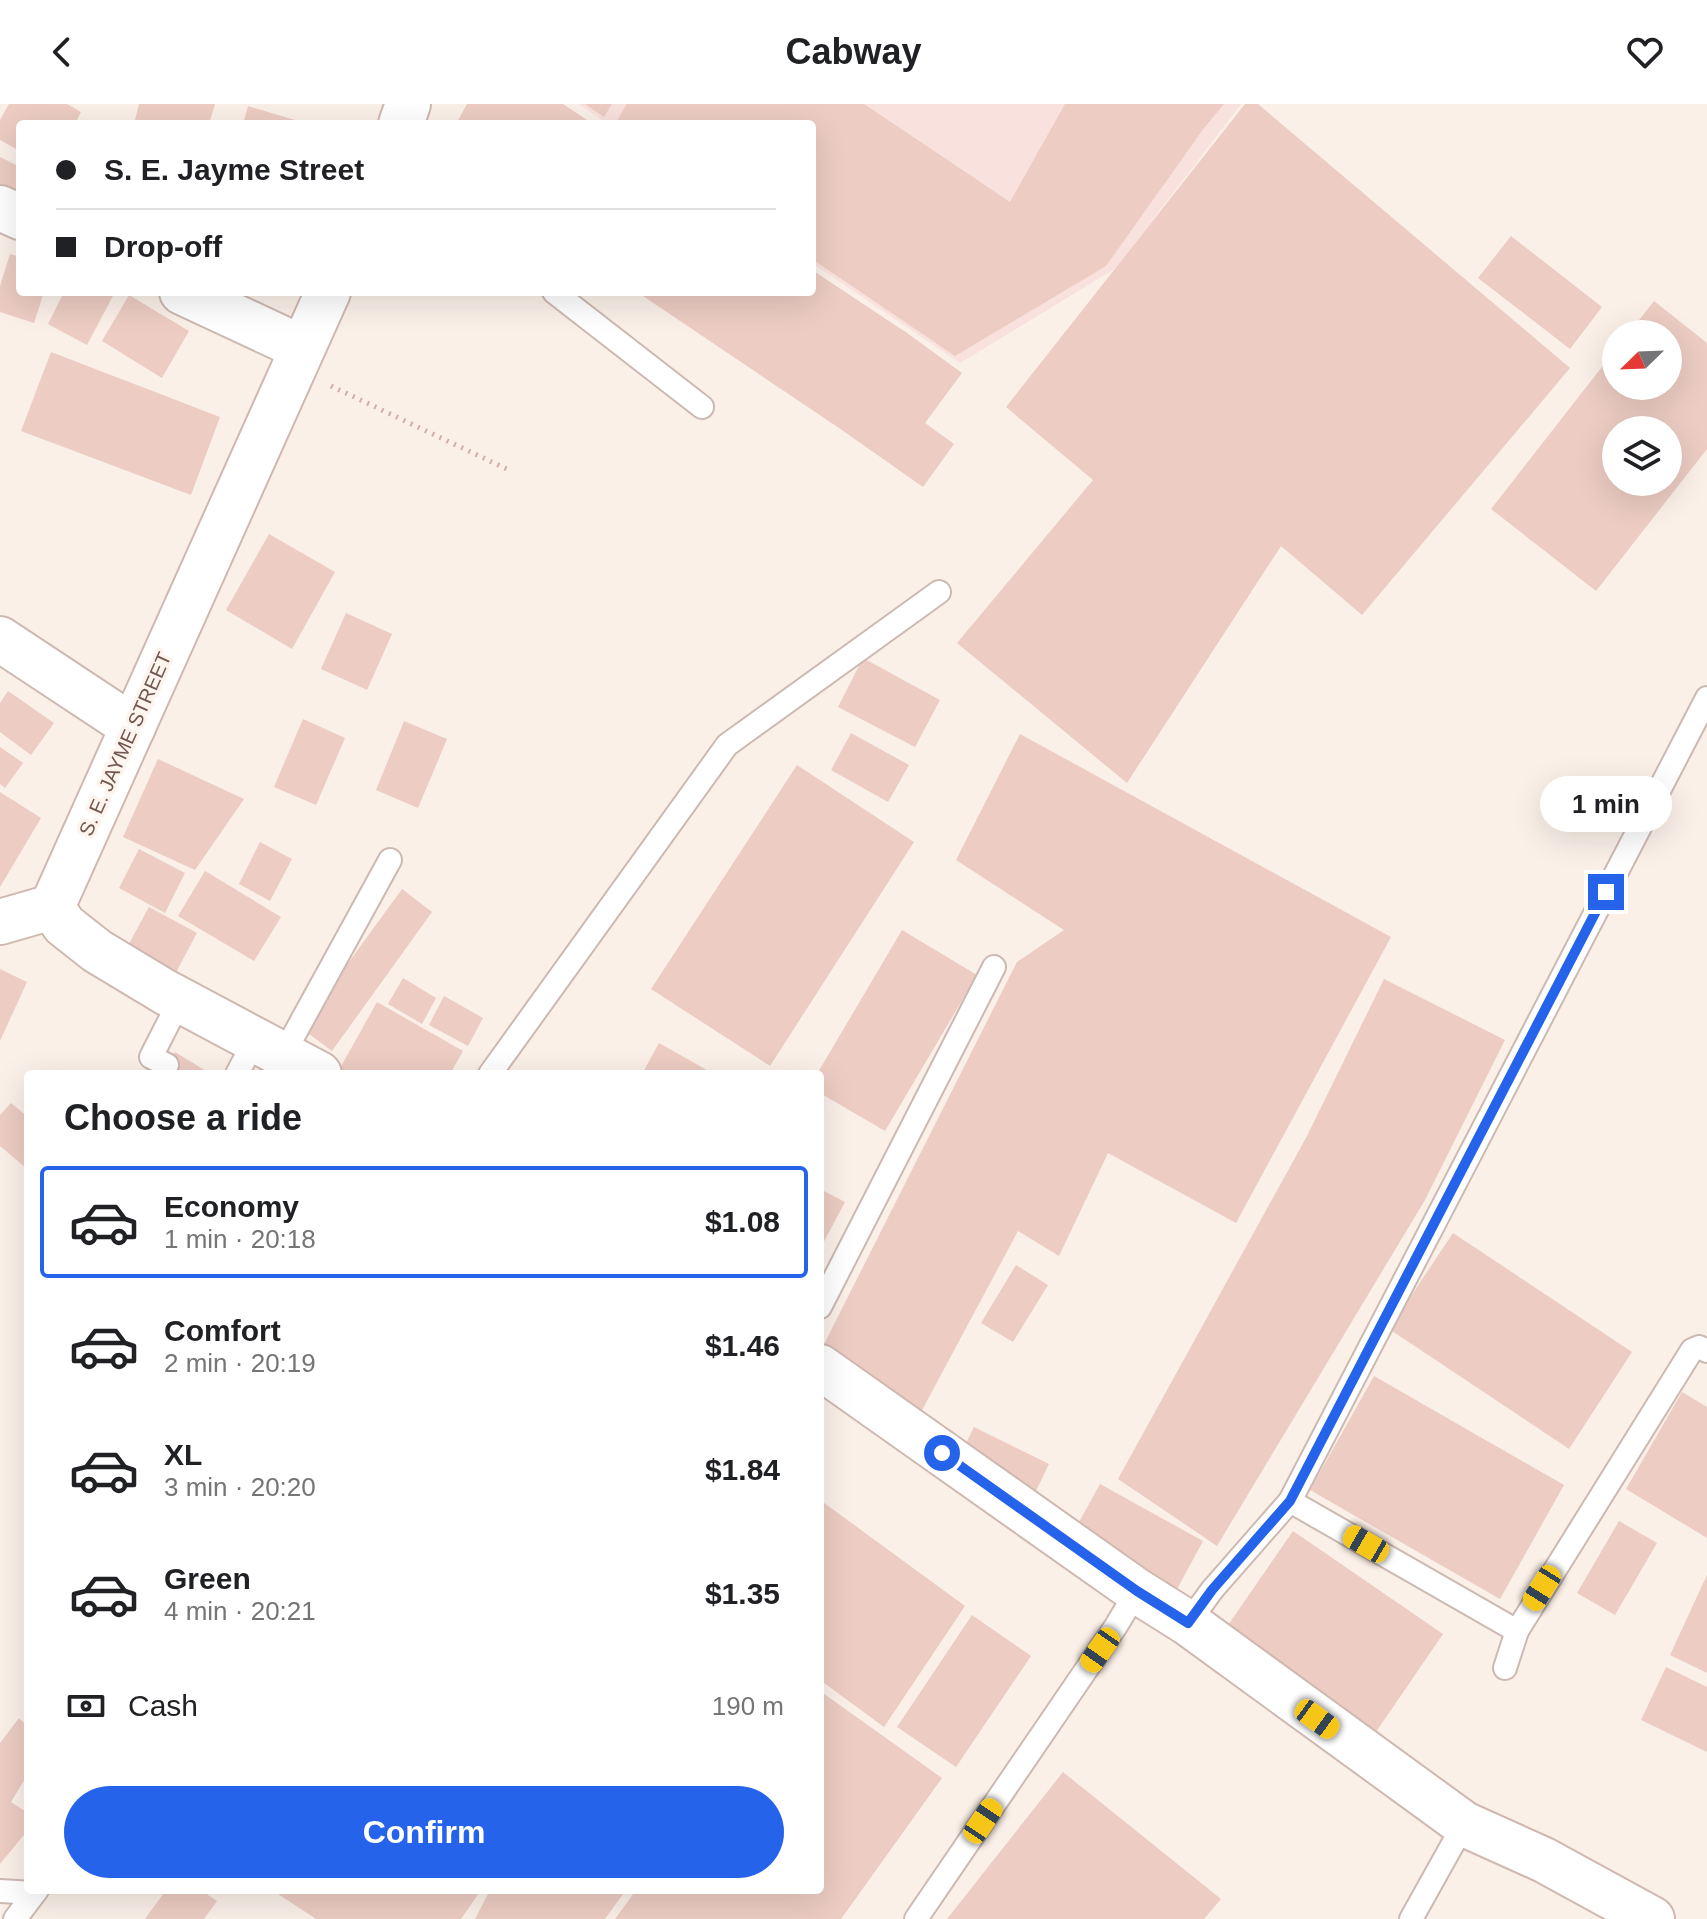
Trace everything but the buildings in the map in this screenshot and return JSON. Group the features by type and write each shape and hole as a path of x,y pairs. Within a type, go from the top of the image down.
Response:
{"street":[{"path":"189,296 298,358"},
{"name":"S. E. JAYME STREET","path":"52,907 326,296"},
{"path":"0,639 133,727"},
{"path":"0,922 52,907 64,925 97,951 180,1000 273,1061"},
{"path":"824,1370 1137,1591 1188,1623 1464,1824 1544,1860 1652,1919"}],"lane":[{"path":"559,296 702,407"},
{"path":"493,1070 727,745 939,592"},
{"path":"1188,1623 1212,1590 1290,1501 1707,698"},
{"path":"273,1061 390,860"},
{"path":"824,1299 994,967"},
{"path":"167,1065 151,1057 180,1000"},
{"path":"1505,1668 1517,1631 1692,1350 1699,1347 1707,1351"},
{"path":"1290,1501 1517,1631"},
{"path":"916,1919 1137,1591"},
{"path":"1411,1919 1464,1824"},
{"path":"0,1891 24,1891"},
{"path":"15,1919 33,1894"}],"path":[{"path":"298,358 511,471"}],"shaded area":[{"path":"579,104 1241,104 1116,268 960,363 816,266 816,120 602,120"}],"route":[{"path":"942,1453 1137,1591 1188,1623 1212,1590 1290,1501 1606,892"}]}
